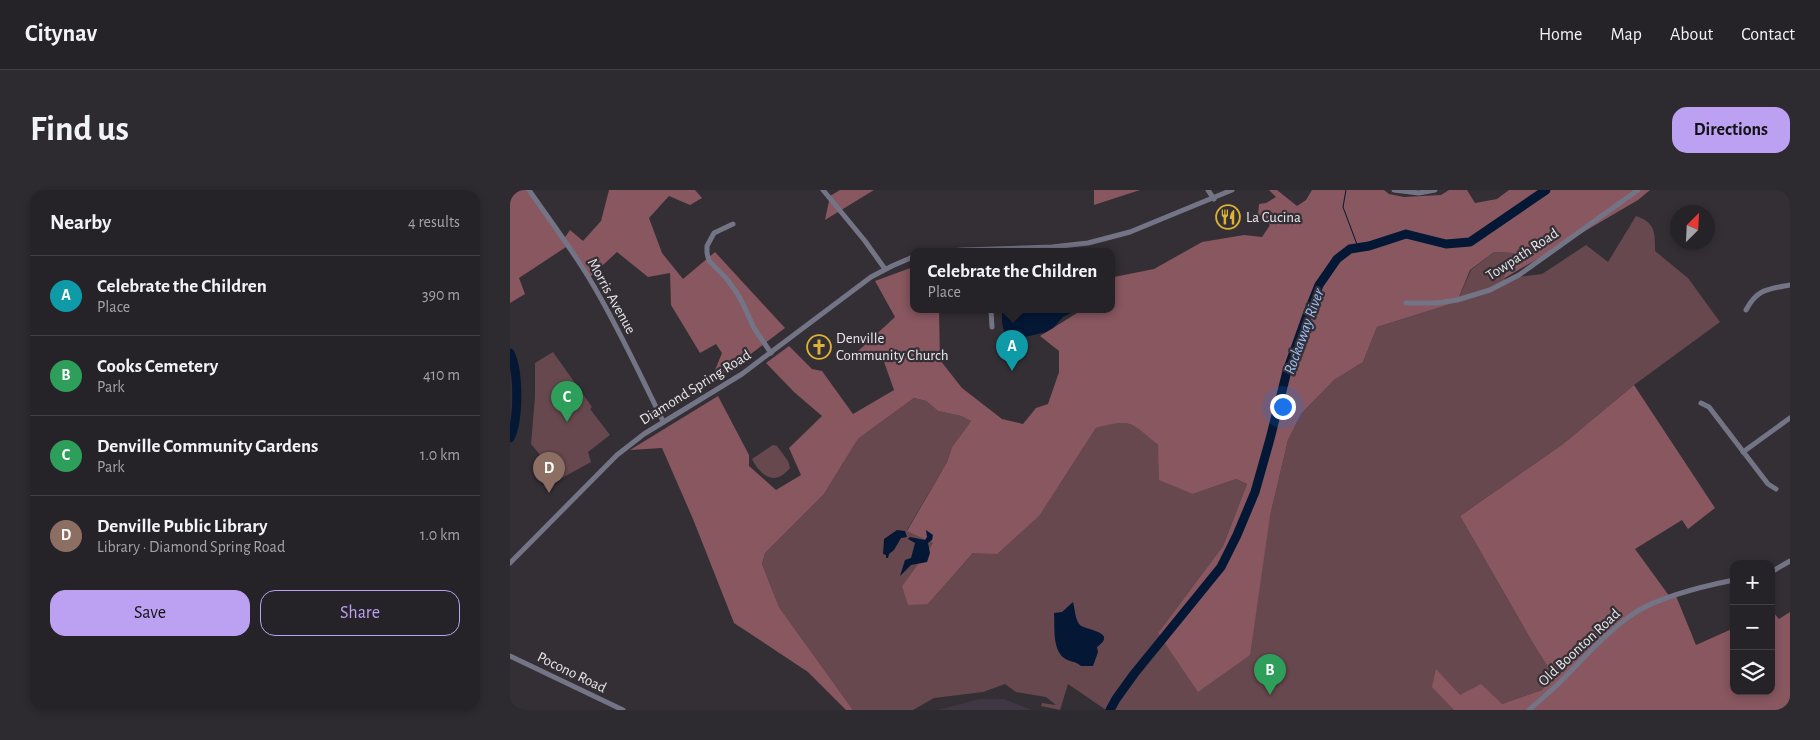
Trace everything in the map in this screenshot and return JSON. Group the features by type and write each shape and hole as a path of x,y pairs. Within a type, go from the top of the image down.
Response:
{"street":[{"name":"Morris Avenue","path":"529,190 563,237 590,280 613,321 663,421"},
{"path":"823,190 865,240 885,269"},
{"path":"1208,190 1214,199"},
{"path":"1034,248 1103,240 1130,232 1232,190"},
{"path":"1394,190 1419,194 1435,190"},
{"name":"Towpath Road","path":"1406,303 1437,303 1457,300 1490,290 1519,275 1638,190"},
{"path":"733,224 714,233 707,246 709,261 726,278 744,306 754,328 771,352"},
{"name":"Diamond Spring Road","path":"510,563 619,453 636,440 663,421 742,374 885,269 910,258"},
{"path":"1746,310 1752,298 1767,289 1790,285"},
{"path":"991,313 992,327"},
{"path":"1701,403 1709,407 1768,484 1776,489"},
{"path":"1743,452 1790,418"},
{"path":"1775,570 1790,562"},
{"name":"Old Boonton Road","path":"1529,710 1611,631 1636,612 1675,596 1730,581"},
{"name":"Pocono Road","path":"510,656 623,710"}],"shaded area":[{"path":"510,190 528,190 563,240 570,230 583,241 601,221 609,190 695,190 702,198 690,205 669,196 649,218 662,253 683,279 715,252 785,328 735,366 711,380 722,353 716,344 700,353 671,305 670,273 648,277 617,252 589,278 566,247 519,278 525,294 510,303"},
{"path":"840,190 874,190 825,220 830,196"},
{"path":"1094,190 1140,190 1094,205"},
{"path":"1269,190 1277,190 1297,206 1306,200 1312,190 1384,190 1389,194 1404,197 1441,195 1449,190 1467,190 1475,203 1497,199 1509,190 1650,190 1638,200 1503,279 1514,253 1494,252 1470,270 1457,302 1377,327 1363,362 1334,380 1301,414 1288,440 1270,516 1250,655 1198,692 1158,633 1223,546 1247,484 1236,479 1193,494 1159,480 1158,445 1136,427 1117,423 1096,428 1040,515 997,554 973,553 928,604 908,605 902,586 933,543 907,531 947,462 952,447 971,421 961,416 938,411 926,401 914,398 858,439 824,494 765,553 762,564 779,607 853,710 846,710 808,672 734,623 693,519 662,448 630,450 718,396 749,455 749,466 776,490 801,475 789,448 822,416 794,392 766,363 789,346 812,369 822,371 853,414 894,390 883,359 857,352 895,317 875,281 910,268 910,313 939,313 940,360 962,388 1002,419 1023,424 1036,408 1048,404 1059,372 1059,351 1040,336 1077,313 1115,313 1115,277 1154,269 1202,242 1244,235 1262,237 1270,225 1258,215 1259,204 1266,203 1276,197"},
{"path":"1636,216 1651,225 1655,239 1655,251 1688,278 1720,322 1634,385 1563,444 1460,516 1553,675 1542,690 1502,704 1454,710 1106,710 1068,684 1060,710 1041,706 1042,703 1056,705 1046,697 1016,692 1005,684 983,692 934,698 913,710 853,710 779,607 762,564 765,553 824,494 858,439 914,398 926,401 938,411 961,416 971,421 952,447 947,462 907,530 933,543 902,586 928,604 974,552 1040,515 1096,428 1119,422 1131,424 1142,430 1171,461 1193,494 1236,479 1247,484 1223,546 1158,633 1270,516 1288,440 1301,414 1334,380 1363,362 1377,327 1457,302 1471,270 1494,252 1514,253 1504,279 1542,274 1586,245 1608,262"},
{"path":"553,352 592,407 590,409 610,435 588,452 591,462 560,479 531,444 535,397 535,363"},
{"path":"1634,385 1715,508 1688,529 1682,520 1635,549 1670,597 1676,596 1696,645 1730,630 1730,695 1775,695 1775,614 1779,619 1790,612 1790,710 1454,710 1432,687 1436,669 1460,695 1481,684 1502,704 1542,690 1553,675 1460,516 1563,444"},
{"path":"773,445 777,446 788,461 790,468 779,477 773,478 768,477 759,470 752,459"},
{"path":"979,699 1004,699 1032,710 938,710"}],"water":[{"path":"1002,313 1070,313 1046,332 1013,340 1004,331"},
{"path":"897,530 905,531 907,537 901,538 888,558 886,558 886,555 883,554 884,539"},
{"path":"926,530 933,535 932,540 928,543 930,553 927,562 911,565 900,576 905,560 911,558 915,543 908,539 910,537 925,540 927,537"},
{"path":"1073,602 1078,623 1083,627 1099,632 1104,638 1103,642 1097,647 1098,652 1093,666 1081,666 1066,659 1060,654 1056,643 1054,613 1062,612"}],"waterway":[{"path":"1346,190 1343,207 1358,247"},
{"name":"Rockaway River","path":"1110,710 1134,674 1221,567 1255,492 1287,371 1307,315 1319,285 1337,259 1350,249 1369,246 1406,234 1446,244 1470,242 1546,190"},
{"name":"Rockaway River","path":"510,353 515,372 517,396 515,420 510,438"}],"place":[{"name":"La Cucina","path":"1228,217"},
{"name":"Denville Community Church","path":"819,347"},
{"name":"Celebrate the Children","path":"1012,371"},
{"name":"Denville Community Gardens","path":"567,422"},
{"name":"Denville Public Library","path":"549,493"},
{"name":"Cooks Cemetery","path":"1270,695"}]}
